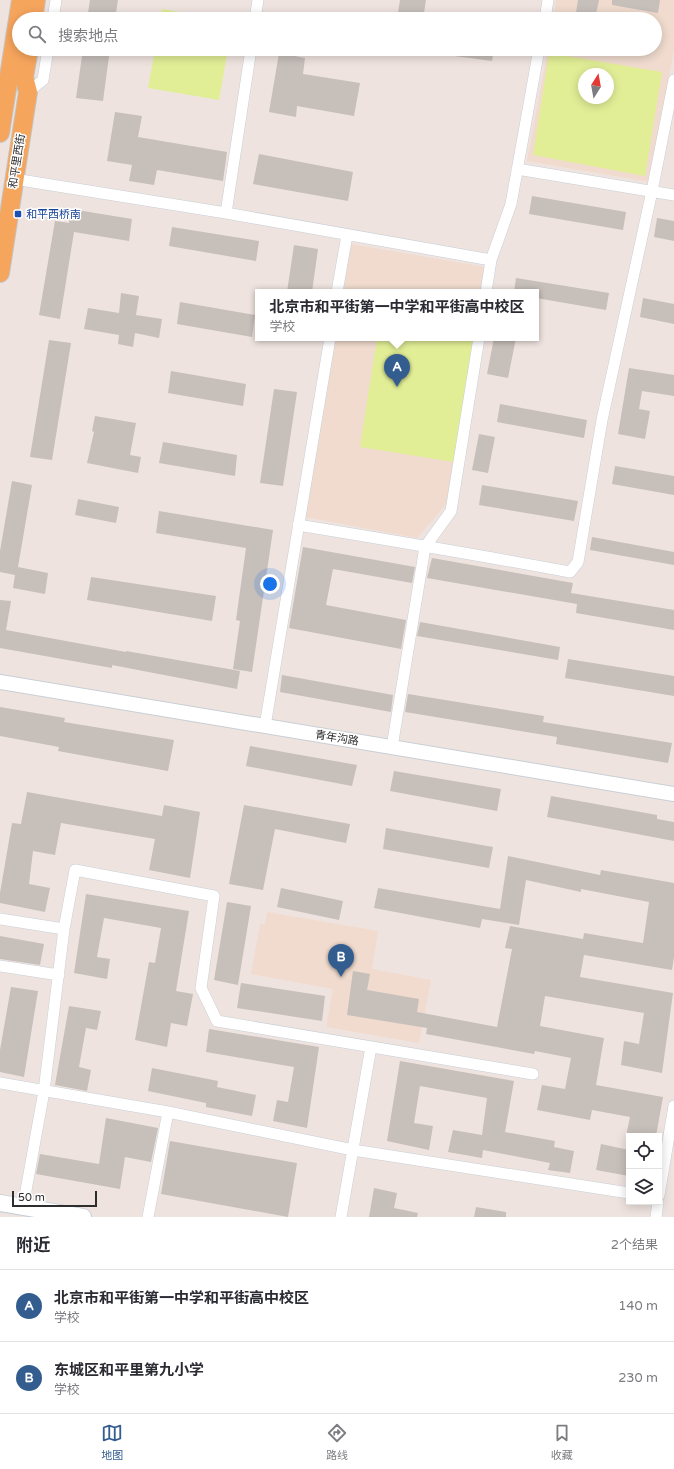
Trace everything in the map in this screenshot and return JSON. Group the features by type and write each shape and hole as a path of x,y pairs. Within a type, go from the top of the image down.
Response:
{"main road":[{"name":"和平里西街","path":"19,12 21,0"},
{"path":"34,12 36,0"},
{"name":"和平里西街","path":"0,133 3,98 12,49"},
{"name":"和平里西街","path":"0,273 27,96 24,76 27,56"},
{"path":"0,1203 83,1217"}],"street":[{"path":"54,12 56,0"},
{"path":"256,12 258,0"},
{"path":"546,12 548,0"},
{"path":"3,98 27,96 43,80 47,56"},
{"path":"226,213 249,56"},
{"path":"486,289 491,260 511,204 538,56"},
{"path":"298,525 452,550 570,572 578,562 602,420 652,191 674,80"},
{"path":"518,169 674,195"},
{"path":"14,179 226,213 491,260"},
{"path":"338,289 347,235"},
{"path":"265,726 329,341"},
{"path":"392,747 425,546 451,512 479,341"},
{"name":"青年沟路","path":"0,682 674,794"},
{"path":"23,1207 44,1092 64,929 75,870 214,896 201,988 217,1021 532,1074"},
{"path":"0,919 64,929"},
{"path":"0,966 59,975"},
{"path":"341,1217 370,1046"},
{"path":"0,1083 44,1092 168,1112 353,1150 626,1193"},
{"path":"662,1177 674,1106"},
{"path":"148,1217 168,1112"},
{"path":"656,1217 658,1205"}],"shaded area":[{"path":"556,0 674,0 674,49 650,182 527,161 547,56 662,56 662,12 554,12"},
{"path":"351,244 485,267 481,289 344,289"},
{"path":"334,341 474,341 448,502 417,538 305,517"},
{"path":"267,912 378,931 372,969 431,980 419,1043 326,1027 333,989 251,974 260,924 265,924"}],"green space":[{"path":"162,9 180,12 161,12"},
{"path":"154,56 227,56 219,100 148,88"},
{"path":"549,56 567,56 662,72 645,176 533,155"},
{"path":"377,341 474,341 454,462 360,447"}],"building":[{"path":"90,0 118,0 116,12 88,12"},
{"path":"400,0 426,0 424,12 398,12"},
{"path":"578,0 599,0 596,12 576,12"},
{"path":"612,0 660,0 658,12 612,5"},
{"path":"82,56 109,56 103,101 76,98"},
{"path":"278,56 295,56 305,58 303,74 360,83 354,116 297,106 296,117 269,112"},
{"path":"454,56 493,56 492,61"},
{"path":"115,112 142,116 138,137 227,152 223,181 157,170 154,185 129,181 132,165 107,161"},
{"path":"259,154 353,172 348,201 253,184"},
{"path":"532,196 626,212 623,230 529,214"},
{"path":"71,209 132,219 129,241 74,232 60,319 39,315 55,221 69,223"},
{"path":"657,218 674,221 674,241 654,237"},
{"path":"172,227 259,241 256,261 169,246"},
{"path":"294,245 318,249 312,289 287,289"},
{"path":"516,278 609,293 606,310 539,299 539,289 514,289"},
{"path":"121,293 139,296 136,315 162,319 159,338 135,333 133,347 118,344 119,335 84,329 88,308 119,313"},
{"path":"643,298 674,304 674,324 640,317"},
{"path":"180,302 255,315 252,337 177,324"},
{"path":"49,340 71,343 52,460 30,457"},
{"path":"493,341 515,341 508,378 487,374"},
{"path":"629,368 674,375 674,396 642,391 639,409 650,411 645,439 618,434"},
{"path":"171,371 246,384 243,406 168,393"},
{"path":"274,389 297,392 283,486 260,483"},
{"path":"500,404 587,420 584,438 497,422"},
{"path":"95,416 136,423 130,455 141,457 138,473 87,463 94,432 92,431"},
{"path":"479,434 495,437 488,473 472,470"},
{"path":"163,442 237,455 235,476 159,463"},
{"path":"615,466 674,476 674,495 612,484"},
{"path":"12,481 32,485 18,567 48,573 45,594 13,588 15,575 0,572 0,551"},
{"path":"482,485 578,501 574,521 479,505"},
{"path":"78,499 119,507 116,523 75,515"},
{"path":"159,511 273,530 252,672 233,669 240,621 236,620 246,548 156,533"},
{"path":"592,537 674,552 674,565 590,550"},
{"path":"303,547 415,567 412,583 333,569 326,605 406,620 401,649 289,628"},
{"path":"432,558 573,583 571,593 674,610 674,630 576,613 577,604 427,578"},
{"path":"91,577 216,596 212,621 87,600"},
{"path":"0,600 11,601 6,630 240,671 237,689 112,665 112,668 0,648"},
{"path":"420,622 560,647 558,660 417,636"},
{"path":"568,659 674,676 674,696 565,678"},
{"path":"282,675 393,695 391,712 280,692"},
{"path":"408,694 544,716 543,722 672,743 668,763 556,744 557,737 405,712"},
{"path":"0,707 65,718 64,722 174,740 168,771 58,751 59,747 0,736"},
{"path":"250,746 357,765 352,786 246,766"},
{"path":"394,771 501,789 497,811 390,791"},
{"path":"27,792 162,816 164,805 200,812 190,878 149,870 155,839 61,823 55,855 33,851 29,884 50,888 45,912 0,903 0,893 12,823 21,824"},
{"path":"551,796 657,815 657,819 674,822 674,841 547,817"},
{"path":"244,805 350,824 346,843 275,829 263,890 229,884"},
{"path":"386,828 493,847 489,868 383,849"},
{"path":"508,856 600,875 601,870 674,883 674,957 672,970 584,955 580,977 673,993 662,1073 621,1065 624,1041 639,1044 644,1013 545,996 540,1026 604,1038 596,1085 663,1097 657,1133 627,1133 630,1117 592,1110 590,1120 537,1110 542,1085 565,1089 571,1058 535,1051 534,1054 426,1034 427,1028 347,1015 353,971 370,974 367,990 419,999 417,1012 497,1027 512,949 505,948 510,926 583,939 584,933 643,943 649,902 581,889 581,892 526,880 519,925 482,919 480,928 374,908 378,888 500,909"},
{"path":"281,888 343,901 339,920 277,907"},
{"path":"86,894 189,911 176,991 193,994 187,1026 171,1023 167,1047 135,1040 149,962 155,963 161,928 104,918 97,957 110,959 107,979 74,973"},
{"path":"227,902 251,906 238,985 214,980"},
{"path":"0,936 44,944 40,965 0,959"},
{"path":"241,983 325,996 322,1021 237,1008"},
{"path":"11,987 38,991 24,1077 0,1072 0,1050"},
{"path":"69,1006 101,1011 97,1030 86,1028 79,1067 91,1070 87,1091 55,1085"},
{"path":"209,1029 319,1047 307,1128 273,1121 277,1100 288,1102 294,1067 206,1052"},
{"path":"400,1061 514,1081 505,1132 555,1141 554,1147 574,1151 570,1173 548,1170 550,1163 483,1150 482,1158 448,1152 453,1130 482,1135 487,1098 420,1086 414,1123 433,1126 429,1150 387,1141"},
{"path":"152,1068 218,1081 217,1087 256,1095 252,1116 206,1107 206,1103 148,1091"},
{"path":"106,1118 158,1128 151,1162 125,1157 120,1189 36,1174 40,1154 99,1164"},
{"path":"170,1141 297,1163 288,1217 161,1194"},
{"path":"601,1144 626,1149 626,1175 596,1170"},
{"path":"374,1188 397,1193 394,1208 418,1213 417,1217 369,1217"},
{"path":"476,1207 506,1212 506,1217 474,1217"}],"place":[{"name":"和平西桥南","path":"18,214"},
{"name":"北京市和平街第一中学和平街高中校区","path":"397,387"},
{"name":"东城区和平里第九小学","path":"341,977"}]}
